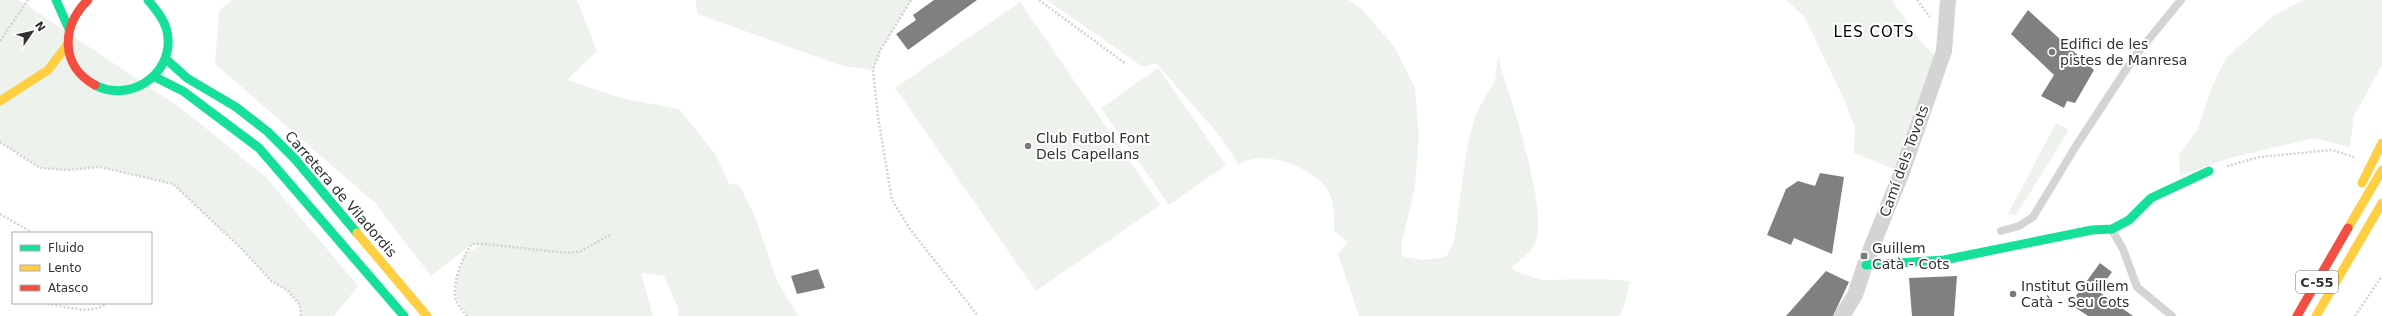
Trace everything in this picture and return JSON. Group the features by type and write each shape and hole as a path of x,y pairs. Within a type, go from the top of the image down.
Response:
{"main road":[{"path":"56,0 69,29"},
{"path":"88,0 77,12 69,29 68,44 72,62 79,72 94,85 113,91 133,90 155,77 166,58 169,40 165,22 158,10 148,0"},
{"path":"165,22 168,11"},
{"path":"0,101 48,70 68,44"},
{"name":"Carretera de Viladordis","path":"166,58 187,78 236,107 268,132 295,159 427,316"},
{"path":"48,70 63,69 79,72"},
{"path":"155,77 183,91 259,148 404,316"},
{"path":"2337,248 2363,180 2382,143"},
{"name":"C-55","path":"2297,316 2382,170"},
{"path":"1866,265 1944,260 2092,230 2112,229 2129,220 2151,198 2210,171"},
{"name":"C-55","path":"2316,316 2382,203"}],"street":[{"name":"Camí dels Tovots","path":"1842,316 1856,295 1902,172 1944,51 1948,0"}],"lane":[{"path":"2001,231 2020,226 2033,217 2076,146 2135,56 2181,0"},
{"path":"2112,229 2123,249 2137,287 2172,316"}],"path":[{"path":"0,42 28,0"},
{"path":"911,0 880,51 873,70 878,117 892,200 910,229 978,316"},
{"path":"1040,0 1126,64"},
{"path":"0,142 40,168 68,170 100,167 173,184 244,251 271,281 287,290 300,305 301,316"},
{"path":"2210,171 2260,157 2332,150 2361,159"},
{"path":"0,214 31,232"},
{"path":"467,316 457,303 455,291 464,254 472,244 485,244 566,253 581,251 612,234"},
{"path":"2355,316 2382,276"},
{"path":"50,304 83,309 101,308 106,304"}],"shaded area":[{"path":"0,0 19,0 182,109 267,178 358,286 334,316 301,316 300,305 287,290 271,281 244,251 173,184 100,167 68,170 40,168 0,142"},
{"path":"232,0 577,0 597,51 567,80 621,98 679,109 716,155 729,184 739,185 754,214 778,283 798,316 678,316 678,308 664,276 641,273 653,316 468,316 458,300 456,293 457,280 464,254 481,245 472,244 431,276 375,203 215,64 219,11"},
{"path":"696,0 911,0 880,51 873,70 843,66 697,14"},
{"path":"1047,0 1349,0 1363,10 1395,48 1415,88 1419,137 1415,188 1402,241 1402,256 1422,260 1446,257 1454,242 1467,147 1476,113 1495,80 1498,57 1527,154 1537,210 1538,232 1533,247 1511,268 1521,274 1543,280 1601,279 1630,281 1624,306 1619,316 1359,316 1338,254 1348,242 1334,231 1334,209 1330,193 1320,181 1310,173 1298,167 1273,159 1260,158 1248,160 1239,165 1219,135 1156,63 1143,67"},
{"path":"1786,0 1892,0 1918,38 1940,62 1902,172 1854,153 1855,128 1843,97 1804,16"},
{"path":"2303,0 2382,0 2382,65 2354,116 2350,147 2314,138 2230,158 2180,176 2179,154 2198,129 2210,91 2226,58 2273,16"},
{"name":"Club Futbol Font Dels Capellans","path":"1020,2 1160,205 1036,291 895,88"},
{"path":"1158,68 1226,165 1169,205 1101,108"},
{"path":"2056,123 2069,130 2016,215 2008,214"}],"building":[{"path":"934,0 977,0 908,50 896,34 916,20 913,15"},
{"name":"Edifici de les pistes de Manresa","path":"2028,10 2094,70 2075,103 2067,101 2064,108 2041,96 2054,75 2011,34"},
{"path":"1820,173 1844,177 1832,254 1794,238 1791,245 1767,235 1786,189 1798,181 1815,186"},
{"path":"2100,263 2112,272 2098,291 2133,316 2088,316 2070,304"},
{"path":"818,269 825,288 797,294 791,276"},
{"path":"1826,271 1849,282 1833,316 1786,316"},
{"path":"1957,276 1954,316 1912,316 1909,278"}],"traffic: fast":[{"path":"56,0 69,29"},
{"path":"95,85 108,90 121,91 134,88 155,74 163,64 167,52 168,38 166,27 161,17 148,0"},
{"path":"166,59 187,78 236,107 268,132 295,159 357,233"},
{"path":"155,77 183,91 259,148 404,316"},
{"path":"1866,265 1944,260 2092,230 2112,229 2129,220 2151,198 2209,171"}],"traffic: slow":[{"path":"0,101 48,70 68,44"},
{"path":"2362,183 2382,143"},
{"path":"2348,228 2382,170"},
{"path":"2316,316 2382,203"},
{"path":"357,233 427,316"}],"traffic: jam":[{"path":"88,0 79,10 73,22 69,33 68,45 70,57 75,67 84,77 95,85"},
{"path":"2297,316 2348,228"}],"place":[{"name":"Edifici de les pistes de Manresa","path":"2052,52"},
{"name":"Club Futbol Font Dels Capellans","path":"1028,146"},
{"name":"Guillem Catà - Cots","path":"1864,256"},
{"name":"Institut Guillem Catà - Seu Cots","path":"2013,294"}],"district":[{"name":"LES COTS","path":"1874,32"}]}
